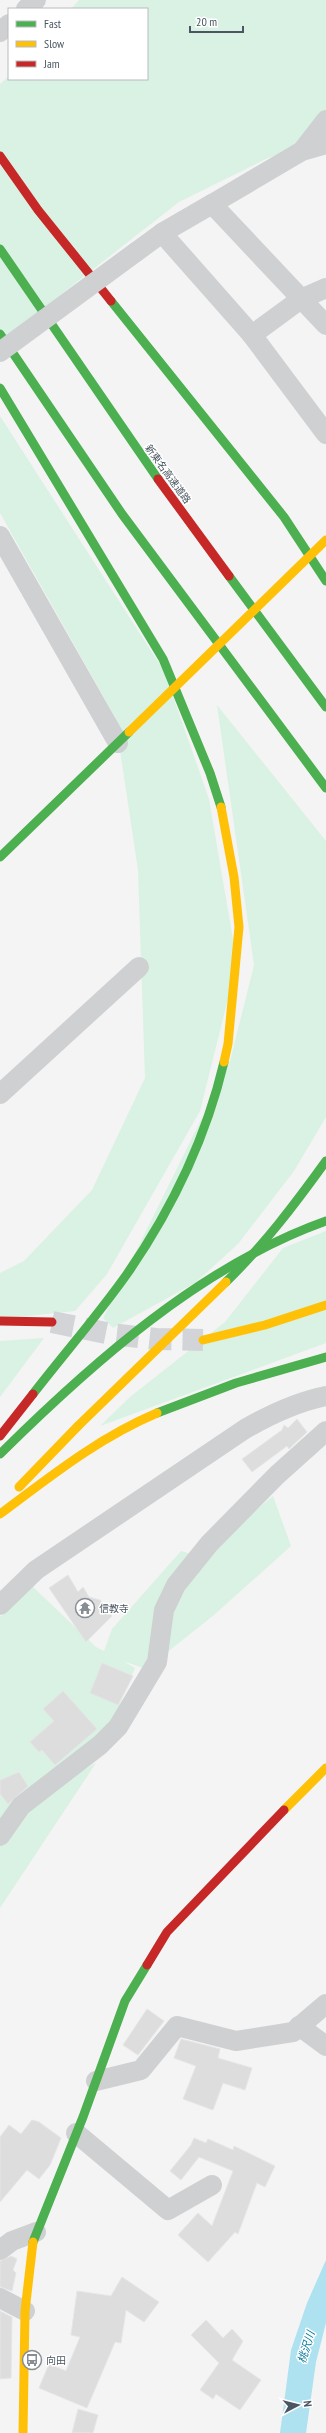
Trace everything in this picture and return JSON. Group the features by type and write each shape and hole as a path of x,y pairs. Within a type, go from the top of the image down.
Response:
{"main road":[{"path":"0,156 38,210 284,517 326,581"},
{"name":"新東名高速道路","path":"0,249 136,449 326,706"},
{"path":"0,334 122,514 326,788"},
{"path":"0,388 163,659 207,766 224,818 234,877 239,927 228,1044 216,1095 197,1149 168,1208 127,1274 0,1436"},
{"path":"0,857 326,540"},
{"path":"0,1507 78,1426 252,1256 292,1209 326,1161"},
{"path":"0,1454 51,1402 171,1304 215,1276 300,1230 326,1221"},
{"path":"203,1340 244,1332 281,1322 326,1305"},
{"path":"0,1321 52,1322"},
{"path":"0,1514 92,1446 170,1405 251,1377 326,1357"},
{"path":"23,2433 25,2311 29,2262 36,2232 76,2133 125,2001 167,1932 208,1887 326,1768"}],"street":[{"path":"27,8 36,0"},
{"path":"0,32 8,25"},
{"path":"302,151 326,120"},
{"path":"0,352 162,233 302,151 326,144"},
{"path":"212,204 326,325"},
{"path":"162,233 252,334 326,434"},
{"path":"252,334 301,299 326,288"},
{"path":"0,536 123,738"},
{"path":"0,1094 140,967"},
{"path":"0,1605 36,1570 245,1429 275,1411 309,1399 326,1396"},
{"path":"0,1836 22,1806 100,1745 118,1727 157,1662 164,1610 176,1585 208,1544 277,1476 326,1431"},
{"path":"96,2081 141,2070 177,2026 236,2041 293,2032 326,2004"},
{"path":"299,2026 326,2046"},
{"path":"76,2133 168,2210 212,2185"},
{"path":"0,2250 12,2241 36,2232"},
{"path":"0,2298 25,2311"}],"green space":[{"path":"79,0 326,0 326,138 268,158 179,202 27,321 0,339 0,84 8,77 8,80 148,80 148,8 72,8"},
{"path":"0,416 164,671 209,799 237,963 200,1111 107,1274 75,1311 0,1319 0,1273 24,1261 92,1190 145,1078 138,870 115,717 0,513"},
{"path":"217,705 326,841 326,1117 294,1171 238,1244 195,1283 113,1328 103,1318 230,1061 254,965"},
{"path":"326,1231 326,1343 100,1426 130,1397 225,1322 283,1248"},
{"path":"44,1338 0,1397 0,1341"},
{"path":"273,1496 291,1546 214,1615 146,1669 123,1661 135,1668 105,1740 10,1811 96,1763 0,1908 0,1617 31,1585 96,1647 104,1651 112,1629 181,1551 199,1556"}],"water":[{"name":"桃沢川","path":"326,2260 326,2323 316,2362 306,2433 280,2433 291,2350 307,2303"}],"building":[{"path":"297,1419 307,1432 289,1449 287,1446 252,1472 242,1459 282,1430 284,1425 288,1428"},
{"name":"信教寺","path":"68,1575 78,1592 83,1587 89,1597 100,1600 112,1616 86,1642 49,1588"},
{"path":"102,1663 133,1676 118,1705 90,1693"},
{"path":"63,1691 97,1729 55,1765 42,1750 39,1752 30,1742 54,1721 43,1709"},
{"path":"19,1772 28,1786 8,1804 0,1794 0,1780"},
{"path":"147,2009 164,2021 138,2055 123,2045"},
{"path":"181,2039 220,2049 218,2058 252,2068 245,2090 223,2083 213,2110 183,2099 196,2066 174,2058"},
{"path":"32,2120 39,2122 61,2138 50,2165 39,2179 27,2170 0,2202 0,2137 9,2125 21,2134"},
{"path":"194,2138 206,2143 208,2139 233,2150 234,2146 275,2166 265,2187 257,2183 238,2234 235,2232 208,2262 178,2235 198,2213 212,2226 233,2171 199,2157 181,2180 170,2171 191,2145"},
{"path":"11,2256 17,2259 13,2270 16,2273 12,2291 0,2287 0,2261"},
{"path":"122,2277 159,2302 144,2322 126,2310 121,2343 115,2342 87,2408 39,2388 49,2364 66,2371 80,2337 71,2335 77,2291 111,2296"},
{"path":"0,2311 12,2317 11,2378 0,2379"},
{"path":"206,2320 223,2338 232,2329 243,2341 232,2360 261,2380 240,2410 216,2394 213,2399 200,2390 219,2363 191,2335"},
{"path":"78,2409 98,2415 93,2433 72,2433"}],"tunnel":[{"path":"52,1322 111,1334 156,1339 203,1340"}],"traffic: fast":[{"path":"0,249 158,479"},
{"path":"111,301 284,517 326,581"},
{"path":"0,334 122,514 326,788"},
{"path":"0,388 163,659 210,773 221,807"},
{"path":"229,576 326,707"},
{"path":"0,857 129,732"},
{"path":"33,1394 116,1289 159,1224 186,1172 208,1118 224,1062"},
{"path":"226,1282 279,1224 326,1161"},
{"path":"0,1454 72,1385 151,1320 193,1290 236,1263 280,1240 326,1221"},
{"path":"157,1413 236,1383 326,1357"},
{"path":"33,2242 83,2117 125,2001 147,1965"}],"traffic: slow":[{"path":"129,732 326,540"},
{"path":"221,807 234,877 239,927 228,1044 224,1062"},
{"path":"78,1426 226,1282"},
{"path":"203,1340 265,1325 326,1305"},
{"path":"0,1514 95,1446 135,1423 157,1413"},
{"path":"19,1487 78,1426"},
{"path":"284,1810 326,1768"},
{"path":"23,2433 25,2311 33,2242"}],"traffic: jam":[{"path":"0,156 38,210 111,301"},
{"path":"158,479 229,576"},
{"path":"0,1321 52,1322"},
{"path":"0,1436 33,1394"},
{"path":"147,1965 167,1932 284,1810"}],"place":[{"name":"信教寺","path":"85,1608"},
{"name":"向田","path":"32,2360"}]}
